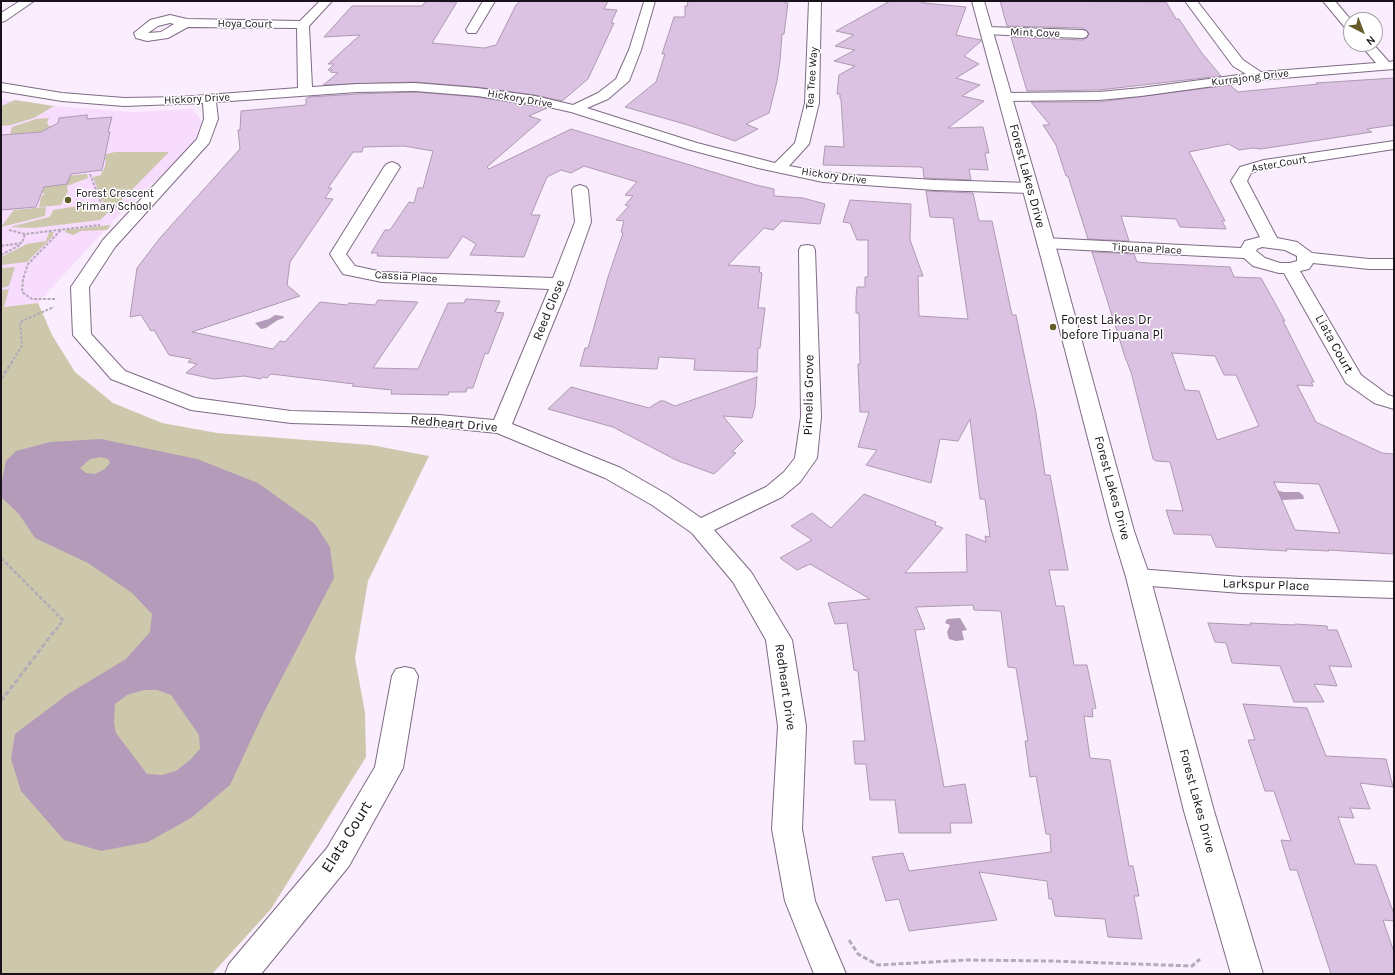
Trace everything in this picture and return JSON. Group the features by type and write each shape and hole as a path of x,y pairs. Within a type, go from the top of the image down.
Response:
{"street":[{"path":"1,18 28,1"},
{"path":"305,91 303,26 326,1"},
{"path":"472,30 489,1"},
{"name":"Tea Tree Way","path":"778,168 802,144 812,103 815,1"},
{"name":"Forest Lakes Drive","path":"978,1 1045,243 1054,270 1123,531 1138,578 1199,811 1247,974"},
{"path":"1190,1 1238,63 1258,76"},
{"path":"1329,1 1343,18"},
{"path":"575,110 603,96 622,81 635,50 650,2"},
{"name":"Hoya Court","path":"187,23 303,26"},
{"name":"Mint Cove","path":"987,31 1082,34"},
{"path":"1375,52 1389,65"},
{"name":"Kurrajong Drive","path":"1005,95 1092,96 1141,92 1258,76 1389,65"},
{"name":"Hickory Drive","path":"1,87 62,97 124,102 209,100 305,91 357,88 415,87 477,92 534,100 575,110 692,146 758,164 823,177 852,180 1030,188"},
{"name":"Redheart Drive","path":"209,100 211,119 204,140 109,244 80,287 82,335 118,375 191,404 291,417 439,421 501,427 613,473 660,500 700,528 743,578 779,640 792,726 787,829 800,901 830,974"},
{"name":"Aster Court","path":"1271,242 1238,181 1245,170 1264,165 1394,145"},
{"name":"Cassia Place","path":"392,167 338,254 349,270 382,277 560,284"},
{"name":"Reed Close","path":"501,427 560,284 583,222 580,190"},
{"path":"1307,257 1306,262 1303,265 1290,268 1280,268 1260,262 1248,253 1248,249 1251,245 1262,242 1271,242 1291,246 1299,250 1307,257 1369,264 1394,264"},
{"name":"Tipuana Place","path":"1045,243 1248,253"},
{"name":"Pimelia Grove","path":"700,528 774,492 792,477 806,458 811,418 807,250"},
{"name":"Liata Court","path":"1290,268 1353,379 1381,399 1394,403"},
{"name":"Larkspur Place","path":"1138,578 1241,585 1394,590"},
{"name":"Elata Court","path":"241,974 338,858 388,768 405,676"}],"path":[{"path":"90,174 101,203 105,205 123,207"},
{"path":"9,230 25,234 101,225"},
{"path":"55,299 32,299 22,292 23,279 28,264 61,230"},
{"path":"1,255 22,243 25,234"},
{"path":"1,246 22,243"},
{"path":"1,379 22,346 20,322 54,307"},
{"path":"1,558 63,620 1,701"},
{"path":"849,940 858,954 878,965 968,960 1051,961 1192,966 1200,959"}],"shaded area":[{"name":"Forest Crescent Primary School","path":"1,99 30,104 131,112 193,109 202,121 195,143 112,222 38,303 1,307"},
{"path":"15,100 54,106 34,118 11,125 1,126 1,106"},
{"path":"49,118 47,123 49,126 53,127 29,142 33,132 10,134 12,127 36,119"},
{"path":"115,152 169,152 117,205 102,201 93,177 101,175 102,171 104,170 106,160 103,159 107,156 102,155"},
{"path":"87,174 88,178 67,186 68,191 61,205 39,207 41,197 45,193 18,195 53,177"},
{"path":"97,203 113,208 100,220 33,228 10,227 49,217 53,210"},
{"path":"46,207 45,216 1,227 14,210"},
{"path":"111,225 107,230 81,231 73,235 65,232 66,230"},
{"path":"49,232 54,232 52,237 27,262 1,265 1,257 27,244 46,241"},
{"path":"15,267 9,286 1,288 1,268"},
{"path":"9,289 4,307 38,303 52,335 75,372 113,403 162,423 217,433 371,445 429,456 368,581 355,658 365,713 366,757 271,909 212,974 1,974 1,290"},
{"path":"275,315 283,316 284,318 266,328 261,329 255,323 269,319"},
{"path":"101,439 197,459 258,483 315,524 330,547 334,578 264,712 230,785 191,818 148,842 101,851 64,840 21,791 11,759 15,734 68,694 126,659 150,632 152,614 132,593 88,563 35,538 19,514 1,497 1,485 6,461 16,451 50,442","holes":["101,457 108,459 110,463 105,469 95,474 86,473 80,468 90,459","144,690 157,690 171,695 199,735 200,749 190,760 176,771 162,775 147,774 116,733 114,723 115,704 127,695"]},
{"path":"1277,490 1283,492 1299,492 1303,495 1304,499 1282,500 1275,497"},
{"path":"960,618 967,630 962,631 964,640 956,641 949,639 947,632 950,625 945,623 947,619"}],"building":[{"path":"426,1 457,2 432,43 484,48 496,45 516,5 520,1 608,1 604,9 617,10 611,23 614,23 588,79 562,101 535,95 477,87 415,82 323,85 338,73 330,72 332,70 328,70 334,64 328,64 360,35 324,37 352,6 422,6"},
{"path":"688,1 785,1 785,3 788,3 784,34 782,34 777,81 769,113 746,124 758,129 735,141 688,125 625,107 656,82 665,54 662,54 674,17 685,17 685,6 687,6"},
{"path":"890,1 919,1 924,3 966,7 956,35 981,40 964,56 979,64 956,78 980,85 962,96 984,101 948,128 983,127 989,153 985,153 988,170 969,169 971,180 924,178 923,168 920,167 823,165 825,146 844,147 841,99 840,94 837,94 839,75 855,66 834,61 855,50 835,46 854,35 836,31"},
{"path":"1000,1 1166,2 1176,19 1179,19 1201,52 1221,76 1099,90 1027,91 1011,37 1082,40 1087,38 1089,33 1082,28 1007,26"},
{"path":"1394,78 1394,125 1367,129 1372,132 1261,149 1253,148 1239,150 1229,144 1189,152 1225,221 1222,221 1226,229 1180,227 1176,219 1121,216 1129,241 1088,239 1068,176 1066,176 1056,145 1043,125 1050,125 1031,102 1099,102 1230,85 1238,92 1318,84 1316,83"},
{"path":"415,92 477,97 547,108 529,116 541,120 487,167 489,169 571,129 756,185 774,189 774,196 803,198 825,204 820,224 782,221 773,230 764,228 728,265 760,267 759,272 762,273 758,308 765,308 760,348 758,348 757,372 694,370 695,359 659,357 657,369 580,366 585,348 588,348 608,277 623,233 621,232 624,221 616,220 629,206 625,205 633,196 625,195 637,182 584,166 571,173 561,170 547,177 531,215 540,215 524,257 470,255 476,244 463,236 448,258 377,256 378,253 371,253 385,230 390,230 409,202 414,203 418,188 423,188 433,151 404,146 363,147 362,152 353,152 328,188 332,188 325,198 333,199 290,262 287,285 300,296 192,332 273,349 280,341 285,342 320,302 347,305 349,303 375,305 378,300 418,302 373,368 418,369 448,303 464,303 466,299 500,301 495,312 504,313 488,354 485,353 473,388 467,388 466,392 449,392 448,395 391,394 392,390 352,386 354,384 271,374 267,378 263,377 261,379 244,376 214,379 186,373 197,364 188,362 191,359 169,355 154,330 151,331 141,315 130,317 137,268 160,238 240,149 238,130 240,130 241,111 306,105 306,99 309,97"},
{"path":"87,115 87,119 112,117 102,170 71,174 67,184 44,187 36,207 1,210 1,135 41,132 58,123 59,118"},
{"path":"926,191 973,193 979,221 992,221 1012,315 1016,315 1036,413 1045,475 1050,475 1068,570 1049,570 1056,606 1064,606 1074,665 1087,665 1096,708 1092,709 1093,717 1084,716 1090,758 1110,760 1129,866 1133,866 1139,896 1134,896 1142,939 1108,937 1105,919 1055,916 1052,899 1049,899 1047,881 979,872 997,920 909,931 899,899 886,901 872,857 903,853 909,871 1051,852 1050,834 1046,834 1036,776 1030,777 1025,741 1028,741 1016,668 1008,667 1001,611 974,610 973,605 916,607 925,629 915,630 944,787 965,784 972,823 950,823 951,833 899,833 895,800 870,800 866,764 855,764 853,741 865,741 858,671 854,670 847,623 835,624 828,603 870,599 810,564 797,570 780,558 812,540 791,526 812,513 831,528 864,494 936,522 935,525 943,528 905,573 967,572 966,534 986,542 985,536 990,537 985,499 980,499 970,419 958,441 940,439 931,483 866,465 877,450 858,447 869,412 860,412 858,364 860,364 859,313 856,313 857,287 865,287 865,277 868,277 868,240 857,240 850,223 843,222 850,200 911,204 910,240 923,276 918,276 919,316 968,319 953,218 930,217"},
{"path":"1092,252 1134,254 1137,262 1230,267 1234,277 1261,278 1285,321 1283,321 1314,382 1311,382 1313,386 1297,385 1316,422 1382,453 1394,454 1394,554 1328,550 1329,551 1286,549 1287,551 1216,547 1211,535 1174,534 1166,510 1183,511 1170,462 1156,461 1153,459 1131,372","holes":["1172,353 1215,356 1224,375 1236,375 1259,426 1217,440 1199,391 1185,390","1274,482 1319,484 1340,533 1295,530"]},
{"path":"757,377 755,407 752,418 723,416 743,441 732,452 736,453 714,474 676,460 613,427 548,409 571,387 649,408 660,401 664,401 675,406"},
{"path":"1208,623 1327,626 1328,630 1337,630 1352,667 1329,666 1337,686 1314,684 1324,702 1294,702 1280,666 1232,663 1226,643 1215,642"},
{"path":"1243,704 1307,708 1326,756 1386,759 1393,787 1360,783 1370,809 1350,808 1354,818 1338,817 1355,864 1376,865 1394,914 1394,921 1383,920 1394,952 1394,974 1331,974 1297,870 1290,870 1281,840 1291,841 1274,791 1265,791 1248,740 1255,740"}],"place":[{"name":"Forest Crescent Primary School","path":"68,200"},
{"name":"Forest Lakes Dr before Tipuana Pl","path":"1053,327"}]}
